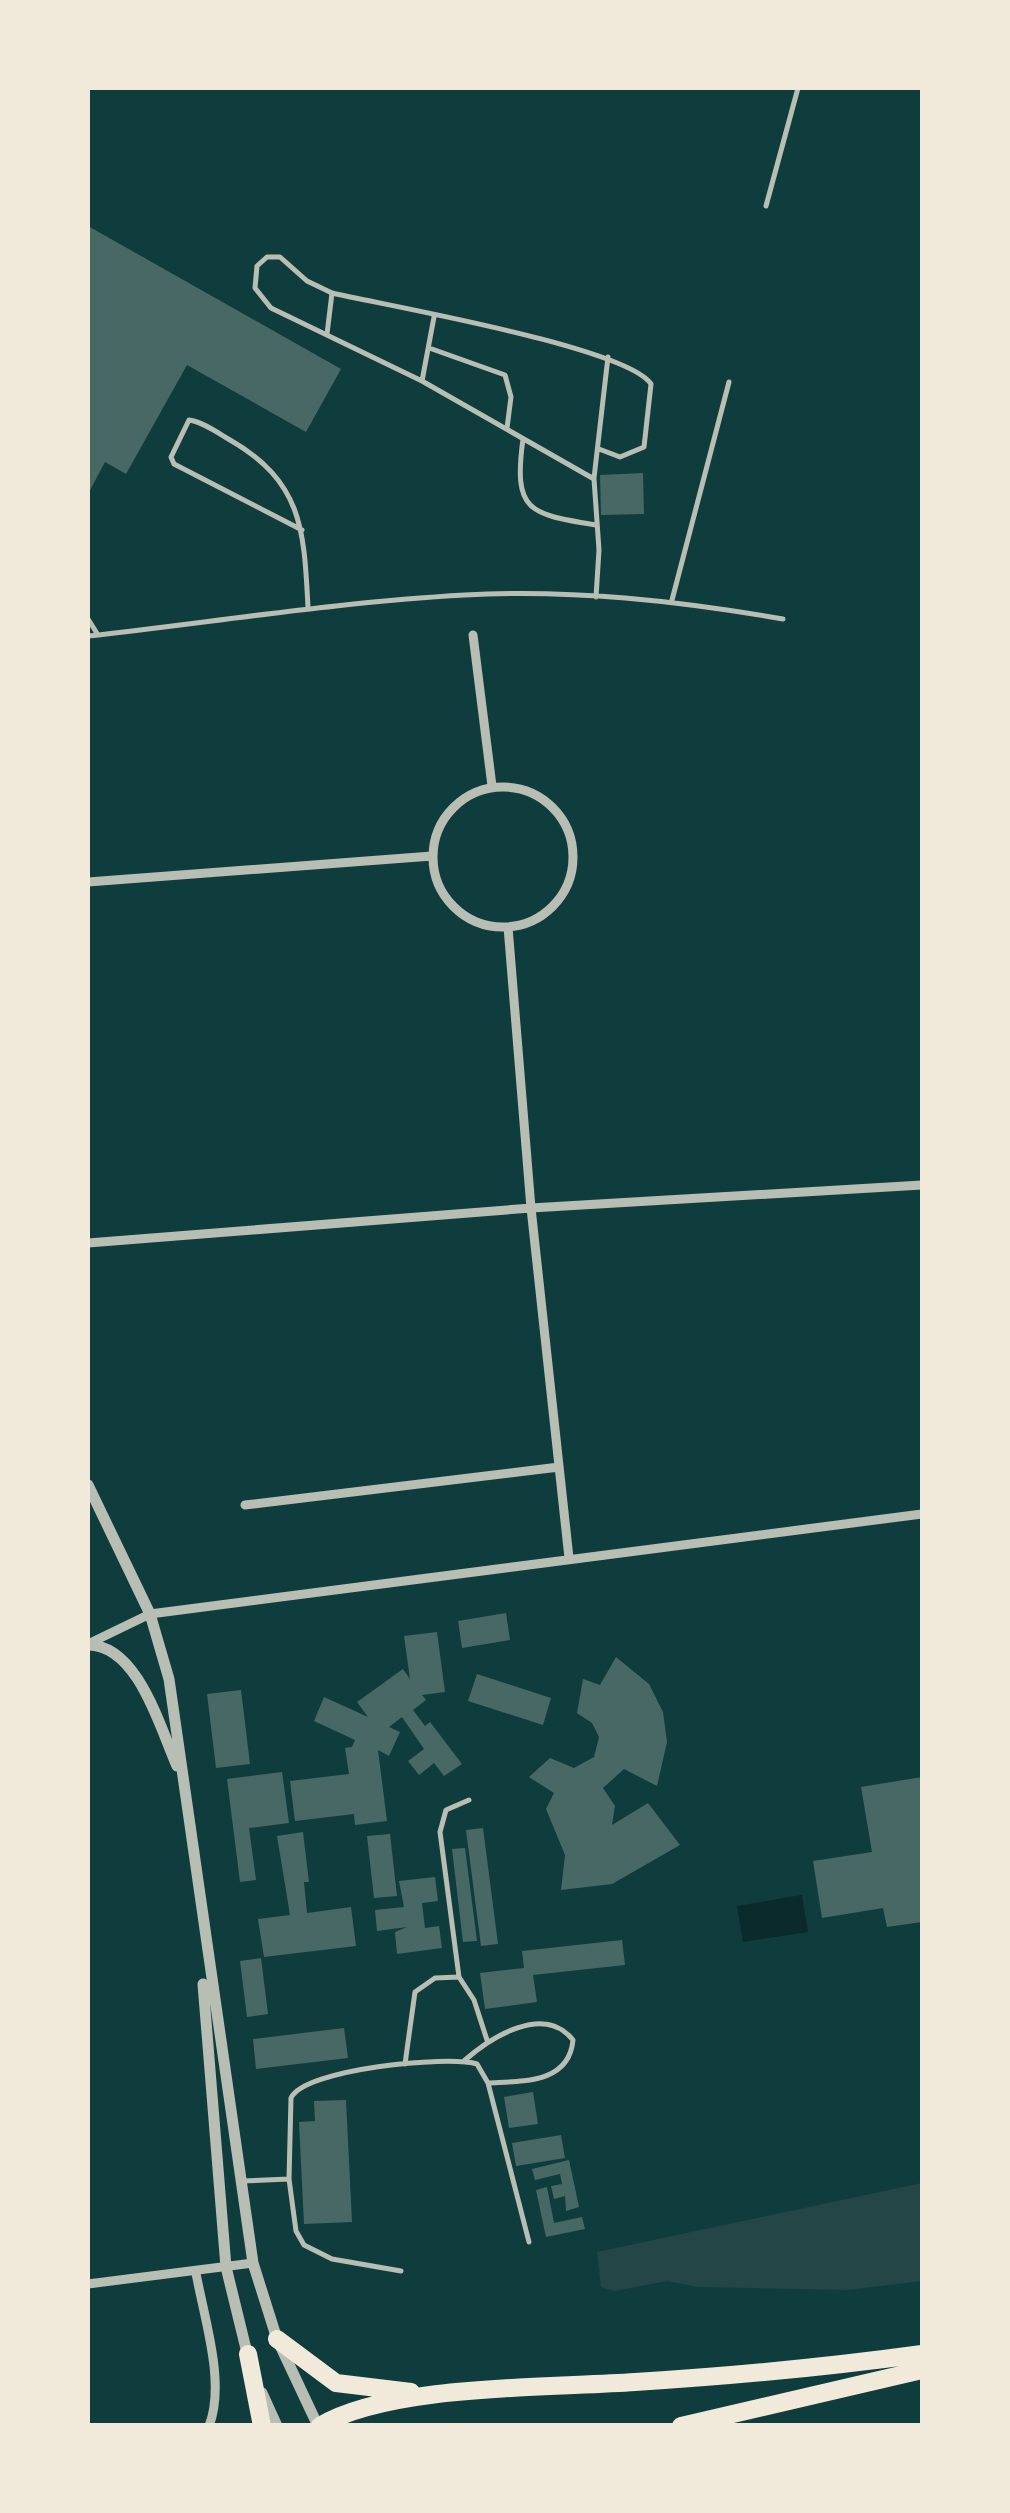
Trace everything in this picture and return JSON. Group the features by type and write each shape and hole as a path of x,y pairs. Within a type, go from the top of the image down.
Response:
{"highway":[{"path":"277,2339 336,2383 373,2391 459,2394"},
{"path":"248,2354 262,2426"},
{"path":"320,2426 369,2407 459,2394 784,2372 922,2354"},
{"path":"682,2426 922,2370"}],"street":[{"path":"473,635 492,786"},
{"path":"492,786 515,787 537,794 567,828 573,849 564,893 549,910 530,922 508,927 480,924 454,908 438,885 432,856 440,824 462,799 492,786"},
{"path":"88,882 432,856"},
{"path":"508,927 531,1208 569,1558"},
{"path":"88,1242 531,1208 922,1185"},
{"path":"245,1505 559,1467"},
{"path":"88,1485 150,1614 169,1680 253,2263 277,2339 320,2426"},
{"path":"88,1645 150,1614 922,1514"},
{"path":"88,1645 120,1657 136,1678 184,1779"},
{"path":"196,1882 226,2268 248,2354 277,2426"},
{"path":"214,2122 216,2100 226,2095"},
{"path":"88,2284 196,2274 253,2263"},
{"path":"196,2274 211,2362 215,2412 209,2426"}],"lane":[{"path":"766,206 798,88"},
{"path":"594,479 422,381 271,308 255,288 254,273 261,261 280,257 307,281 332,294 608,357 646,377 652,395 644,447 635,454 620,456 599,449"},
{"path":"327,334 332,294"},
{"path":"422,381 432,350 434,317"},
{"path":"432,350 505,375 511,396 506,430"},
{"path":"596,597 594,479 608,357"},
{"path":"672,600 729,382"},
{"path":"302,530 174,464 171,457 189,420 268,466 286,488 302,530 308,607"},
{"path":"523,439 518,478 530,507 547,517 597,525"},
{"path":"88,636 308,607 469,595 672,600 783,619"},
{"path":"88,619 98,635"},
{"path":"470,1800 446,1810 440,1832 459,1977 474,2000 487,2041"},
{"path":"405,2064 414,1992 435,1978 459,1977"},
{"path":"465,2060 487,2041 518,2027 551,2026 570,2035 573,2045 554,2073 533,2080 488,2082"},
{"path":"401,2270 332,2259 304,2245 296,2231 289,2179 293,2092 326,2077 405,2064 465,2060 478,2064 488,2082 529,2242"},
{"path":"239,2182 289,2179"}],"shaded area":[{"path":"802,1895 808,1932 743,1942 737,1906"},
{"path":"922,2183 922,2281 847,2290 698,2287 667,2281 614,2291 601,2287 597,2252"}],"building":[{"path":"88,226 341,369 306,432 187,365 126,474 105,462 88,494"},
{"path":"643,473 644,514 601,515 600,475"},
{"path":"506,1613 510,1640 462,1648 458,1621"},
{"path":"437,1632 445,1692 422,1695 426,1700 413,1710 425,1726 430,1722 462,1764 444,1776 434,1763 419,1775 408,1761 424,1749 402,1717 389,1727 400,1732 389,1756 378,1750 387,1821 355,1825 354,1814 295,1821 290,1781 349,1774 345,1748 352,1747 355,1740 314,1721 324,1697 368,1717 357,1702 403,1669 410,1679 404,1636"},
{"path":"616,1657 649,1684 663,1712 667,1742 657,1786 624,1769 603,1788 615,1806 612,1825 648,1803 680,1845 612,1884 561,1890 565,1855 546,1809 554,1793 529,1777 550,1758 574,1768 594,1757 599,1737 592,1723 577,1713 583,1679 600,1685"},
{"path":"477,1674 551,1698 543,1725 468,1701"},
{"path":"241,1690 250,1764 216,1768 207,1694"},
{"path":"282,1772 289,1823 249,1828 256,1880 240,1882 227,1779"},
{"path":"922,1777 922,1922 887,1927 883,1908 822,1918 813,1861 872,1852 861,1787"},
{"path":"483,1828 498,1944 481,1946 466,1830"},
{"path":"303,1832 309,1882 304,1882 307,1913 351,1907 356,1946 264,1957 258,1919 290,1915 277,1836"},
{"path":"390,1834 397,1896 374,1898 367,1836"},
{"path":"465,1848 477,1941 463,1942 452,1849"},
{"path":"435,1877 438,1901 422,1903 425,1928 439,1926 442,1948 397,1954 395,1932 407,1927 377,1931 375,1910 404,1907 399,1881"},
{"path":"622,1940 625,1965 533,1975 537,2002 485,2009 480,1973 524,1968 522,1951"},
{"path":"261,1958 268,2014 247,2017 240,1961"},
{"path":"344,2028 348,2058 256,2069 253,2039"},
{"path":"533,2092 538,2124 509,2128 504,2097"},
{"path":"346,2100 352,2222 304,2224 299,2122 315,2121 314,2101"},
{"path":"561,2135 565,2158 516,2166 512,2143"},
{"path":"569,2160 579,2207 566,2211 565,2196 554,2199 551,2186 562,2184 560,2174 535,2180 532,2169"},
{"path":"547,2187 554,2223 582,2217 585,2229 546,2237 536,2190"}]}
